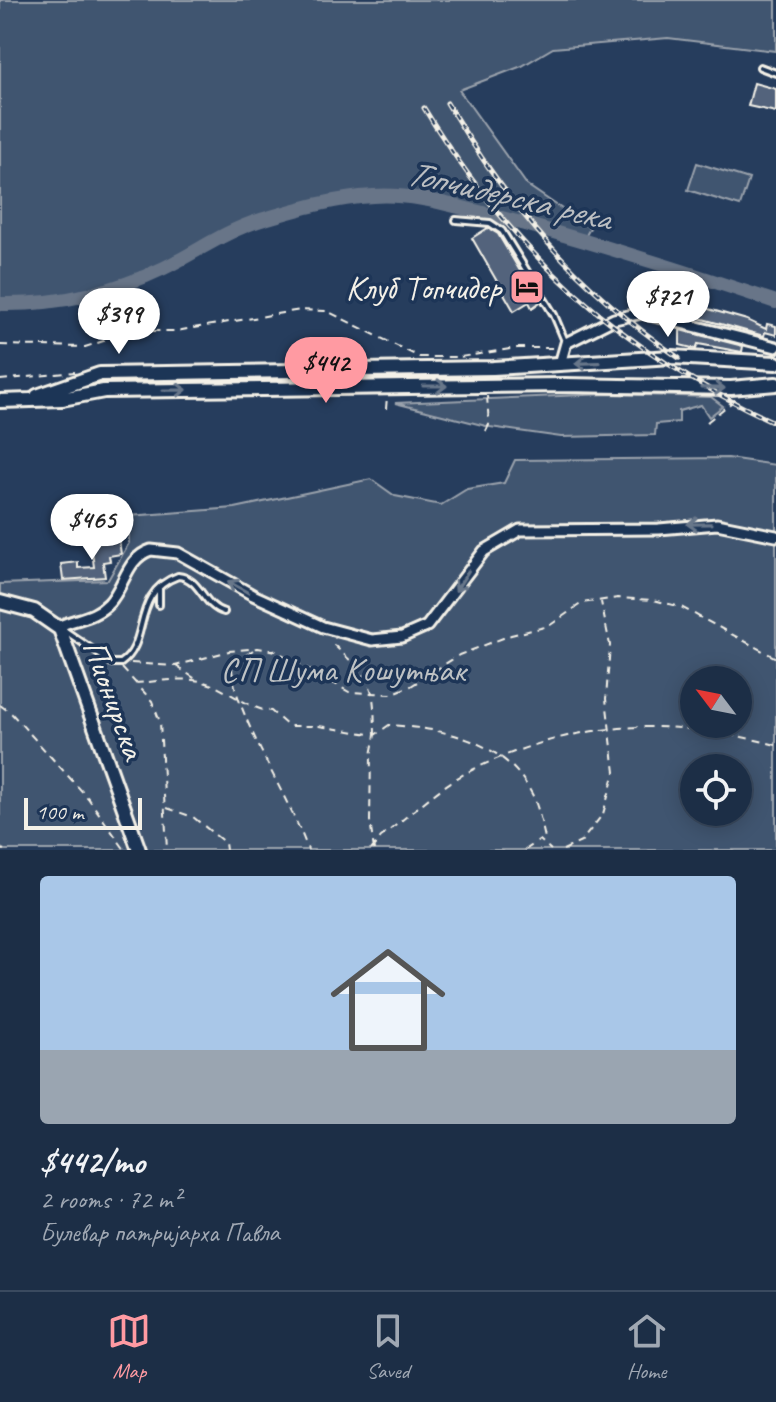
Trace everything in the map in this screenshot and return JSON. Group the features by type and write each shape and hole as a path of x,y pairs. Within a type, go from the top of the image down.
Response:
{"main road":[{"path":"22,401 100,374 493,368 688,357 776,363"},
{"path":"0,401 70,398 104,391 565,385 731,388 776,384"},
{"name":"Пионирска","path":"0,602 34,611 58,627 139,850"}],"street":[{"path":"560,364 564,346 614,319 642,313 776,347"},
{"path":"58,627 103,608 138,557 160,549 178,553 253,595 336,632 372,640 416,634 440,611 484,551 520,530 659,529 717,524 776,536"}],"lane":[{"path":"760,67 776,73"},
{"path":"456,220 490,223 502,231 554,315 564,346"},
{"path":"58,627 117,664 130,654 145,605 174,577 186,577 210,606 224,612"},
{"path":"159,589 159,605"}],"path":[{"path":"0,345 85,347 134,331 176,331 256,320 300,310 327,311 419,357 460,357 517,348 564,346"},
{"path":"0,380 87,371"},
{"path":"486,431 489,425 487,390"},
{"path":"386,409 388,391"},
{"path":"707,422 742,392"},
{"path":"117,664 175,666 229,651 258,648 276,651 349,692 391,694 411,686 459,655 511,635 549,626 582,603 653,600 681,607 776,658"},
{"path":"563,850 581,842 603,814 615,772 606,699 610,645 601,601"},
{"path":"336,632 334,645 369,678 374,694 370,821 373,849"},
{"path":"258,648 232,665 235,693 300,823 308,850"},
{"path":"117,664 152,701 160,722 167,850"},
{"path":"175,666 198,680 235,693 262,711 271,711 288,726 319,726 375,735 389,725 461,735 506,758 533,795 551,850"},
{"path":"135,683 198,680"},
{"path":"0,705 12,714 88,798 125,850"},
{"path":"373,849 381,837 468,772 610,728 683,726 776,745"},
{"path":"166,807 193,817 225,843 226,850"},
{"path":"525,850 540,840 546,842"}],"green space":[{"path":"0,0 776,0 776,51 668,38 553,48 522,66 459,90 527,185 590,228 584,239 429,200 377,196 336,199 293,208 251,222 213,238 146,276 107,291 63,299 0,304"},
{"path":"697,163 749,179 740,206 688,190"},
{"path":"608,394 711,397 723,406 709,417 701,405 679,411 679,422 656,424 655,435 561,437 490,427 395,403"},
{"name":"СП Шума Кошутњак","path":"728,458 776,465 776,850 0,850 0,584 108,580 129,543 129,516 235,508 371,479 395,496 441,505 467,489 504,483 515,460"}],"building":[{"path":"754,83 776,89 776,112 748,106"},
{"path":"488,228 498,234 539,303 532,308 529,302 514,311 472,238"},
{"path":"649,292 747,320 766,329 767,324 776,326 776,335 765,332 764,336 645,303"},
{"path":"680,330 743,346 742,352 698,344 696,349 680,345"},
{"path":"119,541 121,554 109,556 110,561 103,562 105,577 63,580 61,564 78,562 78,568 94,567 91,544"}],"waterway":[{"name":"Топчидерска река","path":"0,304 64,300 105,291 164,268 223,236 261,220 331,202 389,196 436,202 533,226 776,302"}],"railway":[{"path":"447,103 496,178 548,244 608,303 679,358"},
{"path":"424,108 495,209 533,253 575,293 668,364 776,423"}],"place":[{"name":"Клуб Топчидер","path":"527,287"}]}
